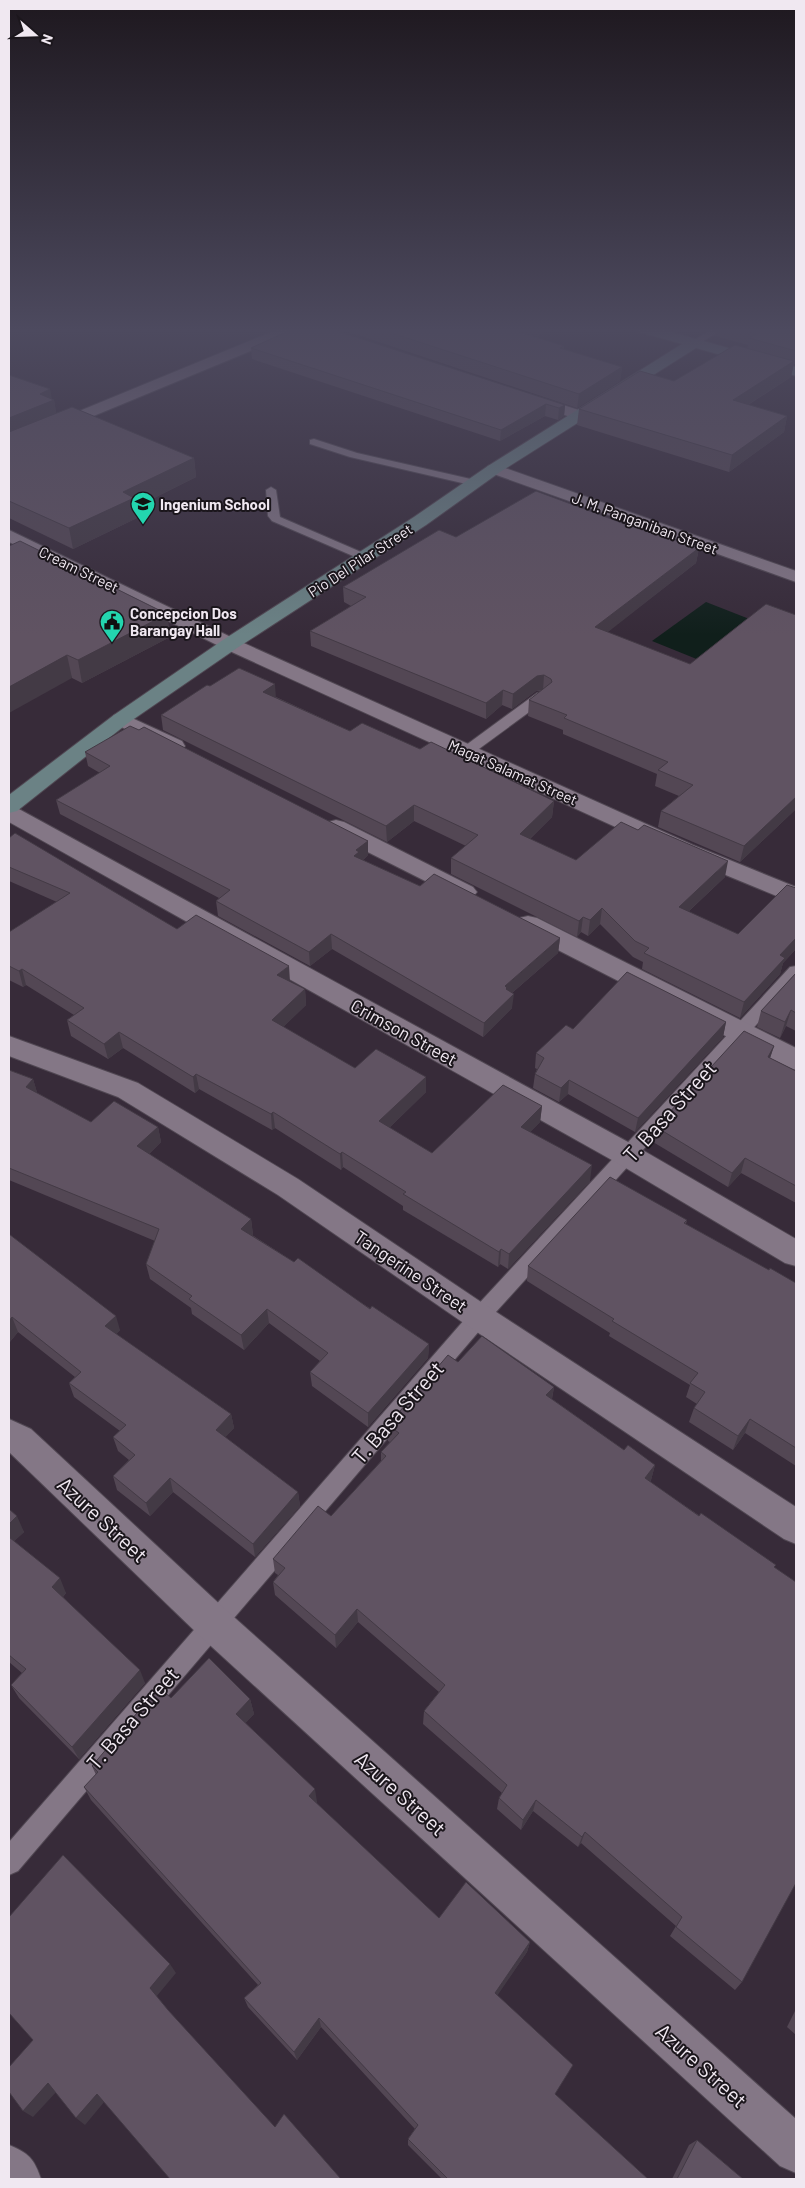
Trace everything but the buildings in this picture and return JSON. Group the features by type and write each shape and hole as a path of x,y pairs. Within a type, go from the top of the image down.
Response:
{"street":[{"path":"9,446 47,430"},
{"name":"Pio Del Pilar Street","path":"9,806 121,719 230,644 556,430"},
{"name":"J. M. Panganiban Street","path":"494,469 796,577"},
{"name":"Cream Street","path":"9,535 230,644"},
{"name":"Magat Salamat Street","path":"230,644 685,850 796,896"},
{"path":"121,719 192,755"},
{"name":"Crimson Street","path":"9,813 628,1156 796,1254"},
{"path":"316,817 484,902"},
{"path":"511,915 796,1060"},
{"name":"Tangerine Street","path":"9,1046 128,1090 288,1187 479,1317 796,1527"},
{"name":"Azure Street","path":"9,1434 19,1440 213,1623 796,2150"},
{"path":"9,2168 18,2179"}],"lane":[{"path":"314,442 354,455 475,483"},
{"path":"271,490 273,516 276,519 364,557"},
{"path":"467,751 542,696"},
{"name":"T. Basa Street","path":"9,1862 213,1623 479,1317 796,971"}],"shaded area":[{"path":"706,602 757,622 704,662 652,641"}],"place":[{"name":"Ingenium School","path":"143,525"},
{"name":"Concepcion Dos Barangay Hall","path":"112,643"}]}
